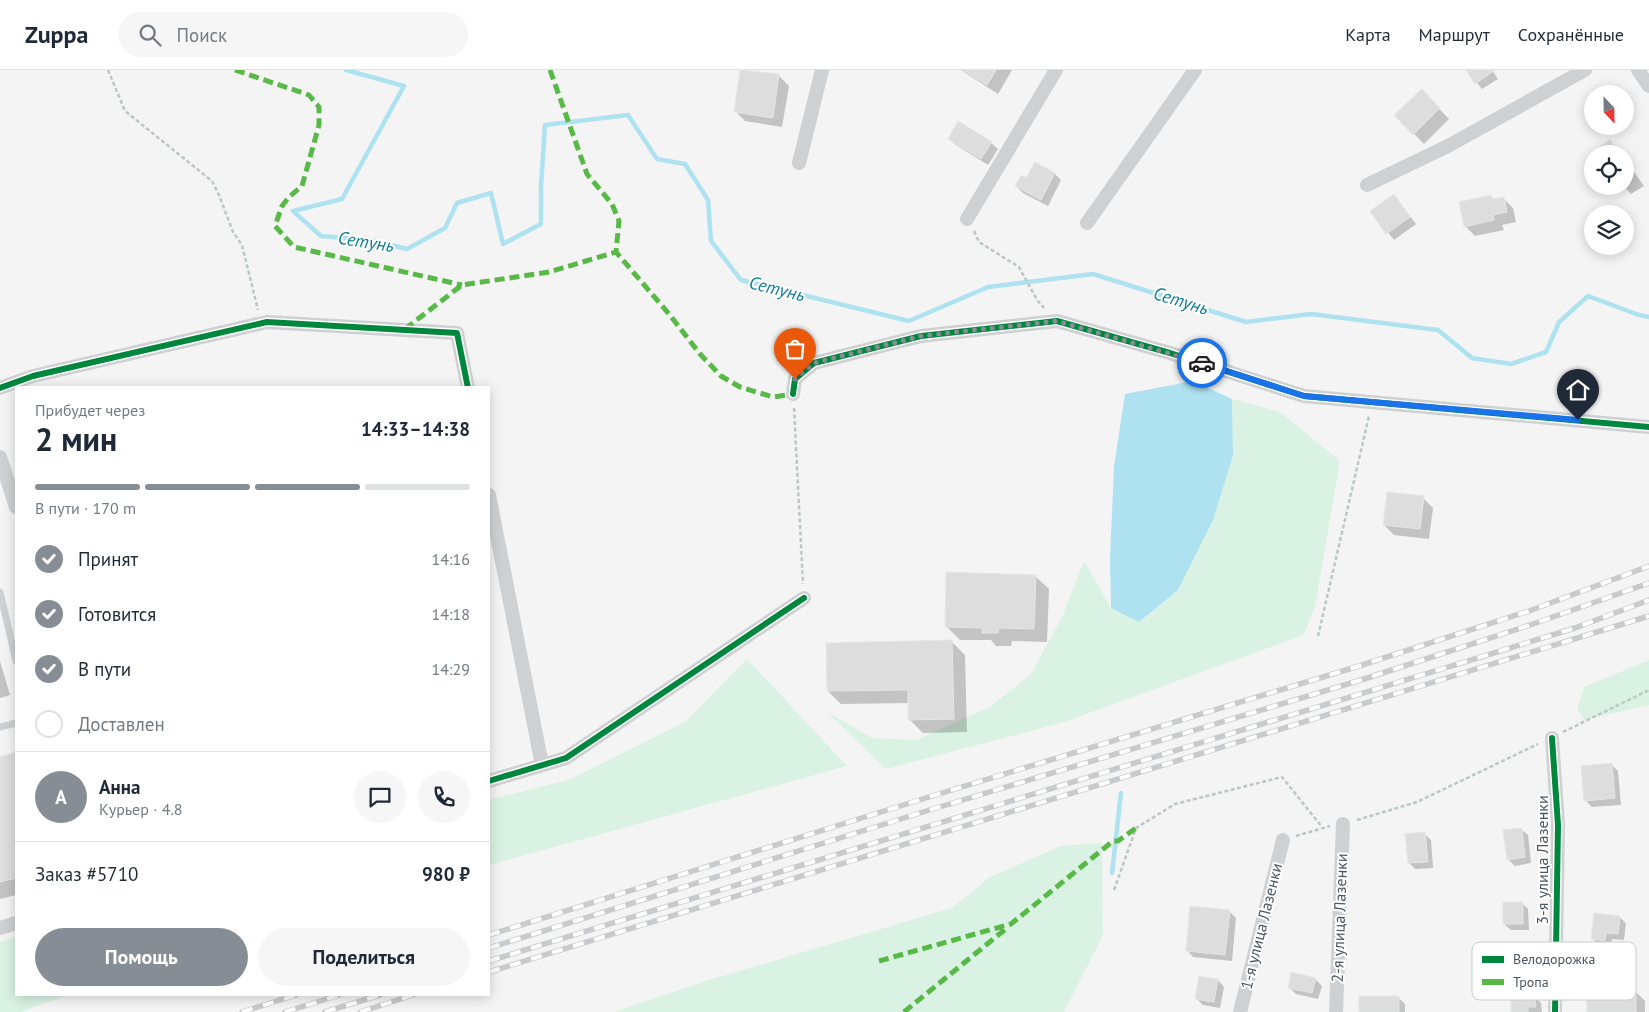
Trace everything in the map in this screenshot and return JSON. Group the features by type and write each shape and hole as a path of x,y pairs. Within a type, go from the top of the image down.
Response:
{"street":[{"path":"799,163 822,70"},
{"path":"967,219 1056,70"},
{"path":"1087,224 1195,70"},
{"path":"1366,185 1448,146 1585,70"},
{"path":"1638,70 1649,86"},
{"path":"793,394 795,379 814,363 921,336 1057,321 1170,353 1304,396 1649,427"},
{"path":"0,388 33,376 267,322 457,333 468,386"},
{"path":"0,456 15,504"},
{"path":"490,500 542,765"},
{"path":"490,781 566,758 804,598"},
{"name":"3-я улица Лазенки","path":"1552,738 1558,825 1556,942"},
{"name":"2-я улица Лазенки","path":"1336,1012 1343,824"},
{"name":"1-я улица Лазенки","path":"1240,1012 1283,840"},
{"path":"0,928 15,923"}],"lane":[{"path":"0,592 15,657"},
{"path":"0,727 15,723"}],"path":[{"path":"108,70 125,110 212,181 233,232 242,245 261,324"},
{"path":"967,219 979,242 1018,267 1036,300"},
{"path":"793,394 804,598"},
{"path":"1318,636 1372,402"},
{"path":"1283,840 1417,802 1649,690"},
{"path":"1114,890 1136,828 1174,804 1282,777 1322,828"}],"green space":[{"path":"1232,399 1280,412 1340,461 1315,606 1304,635 1064,722 886,769 827,712 872,738 916,740 990,707 1031,674 1063,615 1084,561 1111,608 1140,622 1178,590 1233,455"},
{"path":"747,659 847,766 490,865 490,800 571,779 685,722"},
{"path":"1649,660 1649,705 1585,720 1577,709 1584,687"},
{"path":"1102,843 1103,935 1064,1012 614,1012 709,980 952,908 990,877 1061,846"},
{"path":"15,937 15,996 64,996 21,1012 0,1012 0,942"}],"water":[{"path":"1193,381 1232,399 1233,455 1213,520 1178,590 1139,622 1111,608 1110,558 1114,467 1125,394"}],"building":[{"path":"740,70 779,74 773,118 734,112"},
{"path":"963,70 996,70 987,85"},
{"path":"1466,70 1495,70 1475,84"},
{"path":"1422,89 1440,108 1413,135 1394,115"},
{"path":"958,121 992,142 981,159 948,139"},
{"path":"1610,139 1614,145 1602,145"},
{"path":"1035,162 1055,173 1041,200 1015,186 1021,175 1026,178"},
{"path":"1394,194 1410,217 1386,234 1370,211"},
{"path":"1491,195 1492,199 1504,197 1507,212 1493,215 1494,220 1464,227 1459,202"},
{"path":"1387,492 1424,496 1420,529 1383,525"},
{"path":"946,572 1036,575 1034,629 999,628 998,633 982,633 982,628 945,627"},
{"path":"952,640 954,719 908,720 908,690 827,691 826,643"},
{"path":"15,752 15,878 0,882 0,757"},
{"path":"1612,763 1615,798 1584,801 1581,766"},
{"path":"1522,828 1525,857 1507,860 1503,830"},
{"path":"1425,832 1428,862 1408,863 1405,834"},
{"path":"1503,902 1523,902 1523,924 1503,924"},
{"path":"1190,906 1230,910 1225,955 1186,951"},
{"path":"1594,913 1620,916 1618,934 1606,933 1605,941 1591,939"},
{"path":"1291,972 1316,978 1312,993 1288,988"},
{"path":"1199,976 1218,979 1214,1002 1195,999"},
{"path":"1359,996 1399,996 1399,1012 1359,1012"},
{"path":"1511,1000 1535,1000 1536,1007 1528,1007 1528,1012 1511,1012"},
{"path":"1586,1000 1636,1000 1636,1012 1587,1012"}],"waterway":[{"name":"Сетунь","path":"346,70 404,86 342,199 293,211 321,236 371,240 407,249 445,228 457,203 491,193 503,244 541,224 541,186 545,125 628,115 657,159 685,164 708,200 711,241 741,280 909,321 988,287 1093,274 1246,322 1311,314 1438,330 1472,358 1511,364 1546,352 1559,322 1588,296 1649,317"},
{"path":"1112,873 1121,793"}],"railway":[{"path":"490,935 919,800 1359,666 1529,611 1649,566"},
{"path":"490,948 923,812 1361,680 1533,624 1649,583"},
{"path":"490,961 1575,628 1649,600"},
{"path":"490,972 1649,616"},
{"path":"242,1012 293,996"},
{"path":"285,1012 336,996"},
{"path":"325,1012 377,996"},
{"path":"360,1012 410,996"}],"marked path":[{"path":"235,70 309,95 319,107 319,125 302,186 282,206 275,226 294,247 462,285"},
{"path":"550,70 587,174 612,204 619,221 616,252 700,354 721,376 740,387 773,397 793,394"},
{"path":"405,329 462,285 549,272 616,252"},
{"path":"879,961 1011,924 1113,841 1118,841 1136,828"},
{"path":"904,1012 1008,927"}],"cycle path":[{"path":"793,394 795,379 814,363 921,336 1057,321 1170,353 1304,396 1649,427"},
{"path":"0,388 33,376 267,322 457,333 468,386"},
{"path":"490,781 566,758 804,598"},
{"path":"1552,738 1558,825 1556,942"},
{"path":"1555,1000 1555,1012"}],"way so far":[{"path":"795,379 814,363 921,336 1057,321 1202,363"}],"route":[{"path":"1202,363 1304,396 1578,420"}]}
